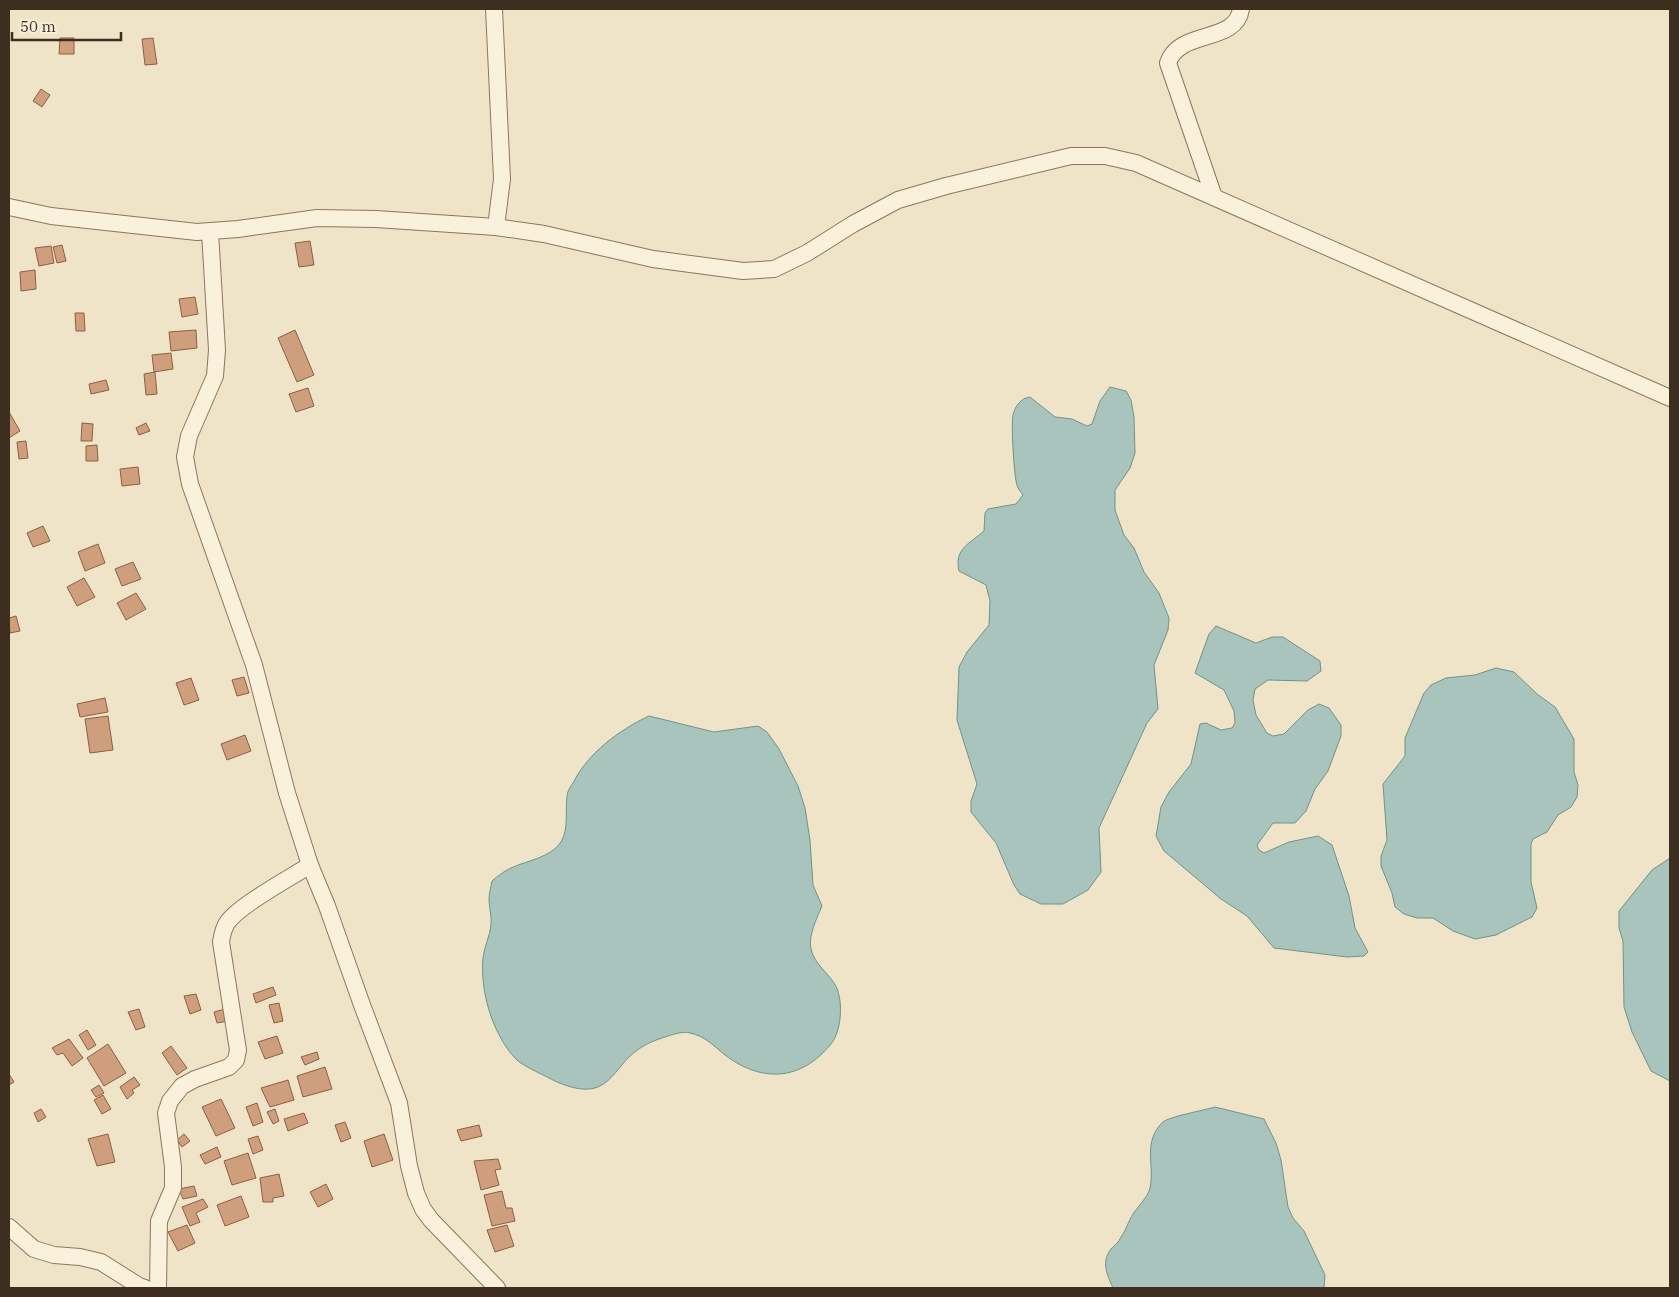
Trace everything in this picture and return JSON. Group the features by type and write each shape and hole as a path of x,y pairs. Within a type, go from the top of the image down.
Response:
{"street":[{"path":"494,9 502,179 496,227"},
{"path":"1214,197 1168,63 1171,54 1181,45 1216,34 1232,26 1241,9"},
{"path":"9,207 51,216 197,232 238,230 317,218 376,218 496,227 544,234 653,259 743,271 774,269 898,200 946,186 1071,156 1105,156 1136,164 1214,197 1670,398"},
{"path":"210,232 217,350 215,376 189,436 185,457 190,484 254,665 287,793 310,865 327,906 399,1104 409,1166 416,1193 430,1220 497,1288"},
{"path":"158,1288 159,1221 173,1188 173,1167 166,1113 170,1101 182,1086 195,1079 230,1067 236,1060 238,1050 221,942 224,931 227,923 238,911 310,865"},
{"path":"9,1227 34,1249 54,1255 80,1257 101,1262 145,1288"}],"water":[{"path":"1110,387 1126,391 1131,400 1134,417 1135,453 1130,468 1115,490 1115,510 1124,535 1134,548 1144,572 1159,593 1169,618 1168,630 1154,665 1158,709 1147,723 1099,828 1101,872 1088,890 1063,904 1041,904 1020,894 1014,885 996,843 971,812 971,801 977,784 957,720 959,667 967,652 989,625 990,601 986,585 959,571 958,563 964,548 984,531 985,513 988,509 1016,504 1023,495 1018,488 1016,480 1012,420 1019,403 1030,397 1055,417 1072,419 1087,426 1092,424 1100,401"},
{"path":"1216,626 1256,643 1272,637 1283,637 1320,661 1321,671 1307,681 1268,680 1255,689 1253,700 1256,715 1267,733 1273,736 1284,734 1308,710 1319,704 1329,708 1341,725 1341,736 1328,771 1315,789 1306,811 1295,823 1273,823 1257,845 1259,850 1264,853 1289,842 1318,836 1332,845 1349,896 1355,928 1368,952 1364,956 1347,957 1274,948 1247,916 1221,899 1164,851 1156,836 1161,807 1169,792 1191,764 1200,724 1206,723 1221,730 1232,728 1235,723 1234,711 1224,690 1195,673 1209,634"},
{"path":"1496,668 1514,672 1537,694 1555,707 1574,739 1574,772 1578,785 1577,797 1571,807 1558,815 1547,832 1533,839 1531,844 1531,882 1537,908 1532,917 1496,935 1475,939 1453,931 1433,918 1417,918 1404,914 1395,907 1392,893 1381,866 1381,856 1387,840 1383,784 1405,756 1405,738 1424,693 1431,685 1446,678 1475,675"},
{"path":"649,716 714,732 758,726 767,732 779,749 798,786 805,808 810,840 813,885 822,906 812,932 810,944 815,959 837,989 840,1014 838,1031 831,1044 807,1065 794,1071 781,1074 767,1074 753,1070 739,1064 700,1036 687,1032 673,1034 643,1046 629,1057 612,1077 600,1086 581,1089 560,1083 530,1069 514,1057 499,1036 489,1010 483,984 484,954 491,925 489,899 492,881 508,869 551,852 561,842 566,826 568,793 579,772 596,752 616,735"},
{"path":"1670,858 1670,1081 1651,1071 1632,1032 1624,1007 1623,941 1619,928 1619,911 1652,870"},
{"path":"1215,1107 1264,1119 1276,1143 1281,1160 1288,1207 1293,1218 1304,1231 1325,1275 1324,1288 1113,1288 1107,1273 1106,1259 1149,1191 1151,1146 1157,1130 1166,1120"}],"building":[{"path":"60,38 74,38 74,54 59,54"},
{"path":"153,38 157,64 145,65 142,39"},
{"path":"41,89 50,95 42,107 33,101"},
{"path":"310,241 314,265 299,267 295,243"},
{"path":"62,245 66,261 57,263 53,247"},
{"path":"51,246 54,263 39,266 35,248"},
{"path":"35,270 36,289 21,291 20,272"},
{"path":"195,297 198,314 182,317 179,299"},
{"path":"75,313 84,313 85,331 76,331"},
{"path":"196,330 197,348 171,351 169,332"},
{"path":"295,330 314,375 297,382 278,338"},
{"path":"171,353 173,369 154,372 152,355"},
{"path":"155,372 157,394 146,395 144,374"},
{"path":"106,380 109,390 91,394 89,384"},
{"path":"308,388 314,406 296,412 289,394"},
{"path":"9,412 20,431 9,438"},
{"path":"82,423 93,424 92,441 81,441"},
{"path":"146,423 150,431 139,435 136,428"},
{"path":"26,441 28,458 19,459 17,442"},
{"path":"97,445 98,461 86,461 86,446"},
{"path":"138,467 140,484 122,486 120,469"},
{"path":"43,526 50,541 33,547 27,533"},
{"path":"98,544 105,563 85,571 78,552"},
{"path":"133,562 141,579 122,586 115,569"},
{"path":"84,578 95,597 77,606 67,587"},
{"path":"136,593 146,609 126,620 117,603"},
{"path":"16,616 20,631 10,633 9,618"},
{"path":"244,677 249,693 237,696 232,680"},
{"path":"191,678 199,700 184,705 176,683"},
{"path":"105,698 108,712 80,717 77,704"},
{"path":"108,716 113,750 90,753 85,719"},
{"path":"245,735 251,751 227,760 221,744"},
{"path":"273,987 276,995 256,1003 253,994"},
{"path":"196,994 201,1010 190,1014 184,996"},
{"path":"279,1003 283,1021 274,1023 269,1005"},
{"path":"139,1009 145,1027 136,1030 128,1012"},
{"path":"225,1009 228,1021 217,1023 214,1012"},
{"path":"87,1030 96,1045 88,1050 79,1035"},
{"path":"277,1036 283,1053 265,1059 258,1042"},
{"path":"69,1039 83,1058 72,1066 63,1053 57,1055 52,1048"},
{"path":"108,1044 126,1073 104,1086 87,1058"},
{"path":"171,1046 187,1068 177,1075 162,1053"},
{"path":"317,1052 319,1059 305,1065 301,1057"},
{"path":"325,1067 332,1089 303,1097 297,1076"},
{"path":"9,1074 14,1082 9,1085"},
{"path":"134,1077 140,1085 132,1090 134,1093 127,1099 120,1087"},
{"path":"288,1080 294,1100 270,1107 261,1088"},
{"path":"99,1085 104,1093 96,1097 91,1090"},
{"path":"103,1095 111,1109 102,1114 94,1100"},
{"path":"221,1099 235,1128 216,1136 202,1107"},
{"path":"257,1103 263,1122 253,1126 246,1107"},
{"path":"41,1109 46,1117 38,1122 34,1113"},
{"path":"275,1109 279,1121 273,1124 267,1112"},
{"path":"304,1113 308,1123 288,1131 284,1119"},
{"path":"345,1122 351,1138 341,1142 335,1125"},
{"path":"479,1125 482,1136 461,1141 457,1130"},
{"path":"108,1134 115,1162 97,1166 88,1139"},
{"path":"184,1134 190,1141 182,1147 177,1140"},
{"path":"384,1134 393,1160 372,1167 364,1141"},
{"path":"258,1136 263,1150 253,1154 248,1139"},
{"path":"217,1147 221,1157 205,1164 200,1155"},
{"path":"248,1153 256,1178 232,1185 224,1161"},
{"path":"498,1159 501,1169 495,1170 499,1185 481,1190 474,1161"},
{"path":"279,1174 284,1196 273,1198 273,1202 263,1202 260,1178"},
{"path":"326,1184 333,1199 318,1207 310,1192"},
{"path":"194,1186 197,1196 183,1199 179,1189"},
{"path":"502,1191 506,1208 512,1208 515,1221 492,1226 484,1195"},
{"path":"241,1196 249,1217 225,1226 217,1205"},
{"path":"203,1199 208,1207 196,1213 200,1222 190,1226 182,1207"},
{"path":"187,1225 195,1243 178,1251 168,1232"},
{"path":"507,1225 514,1246 495,1252 487,1230"}]}
